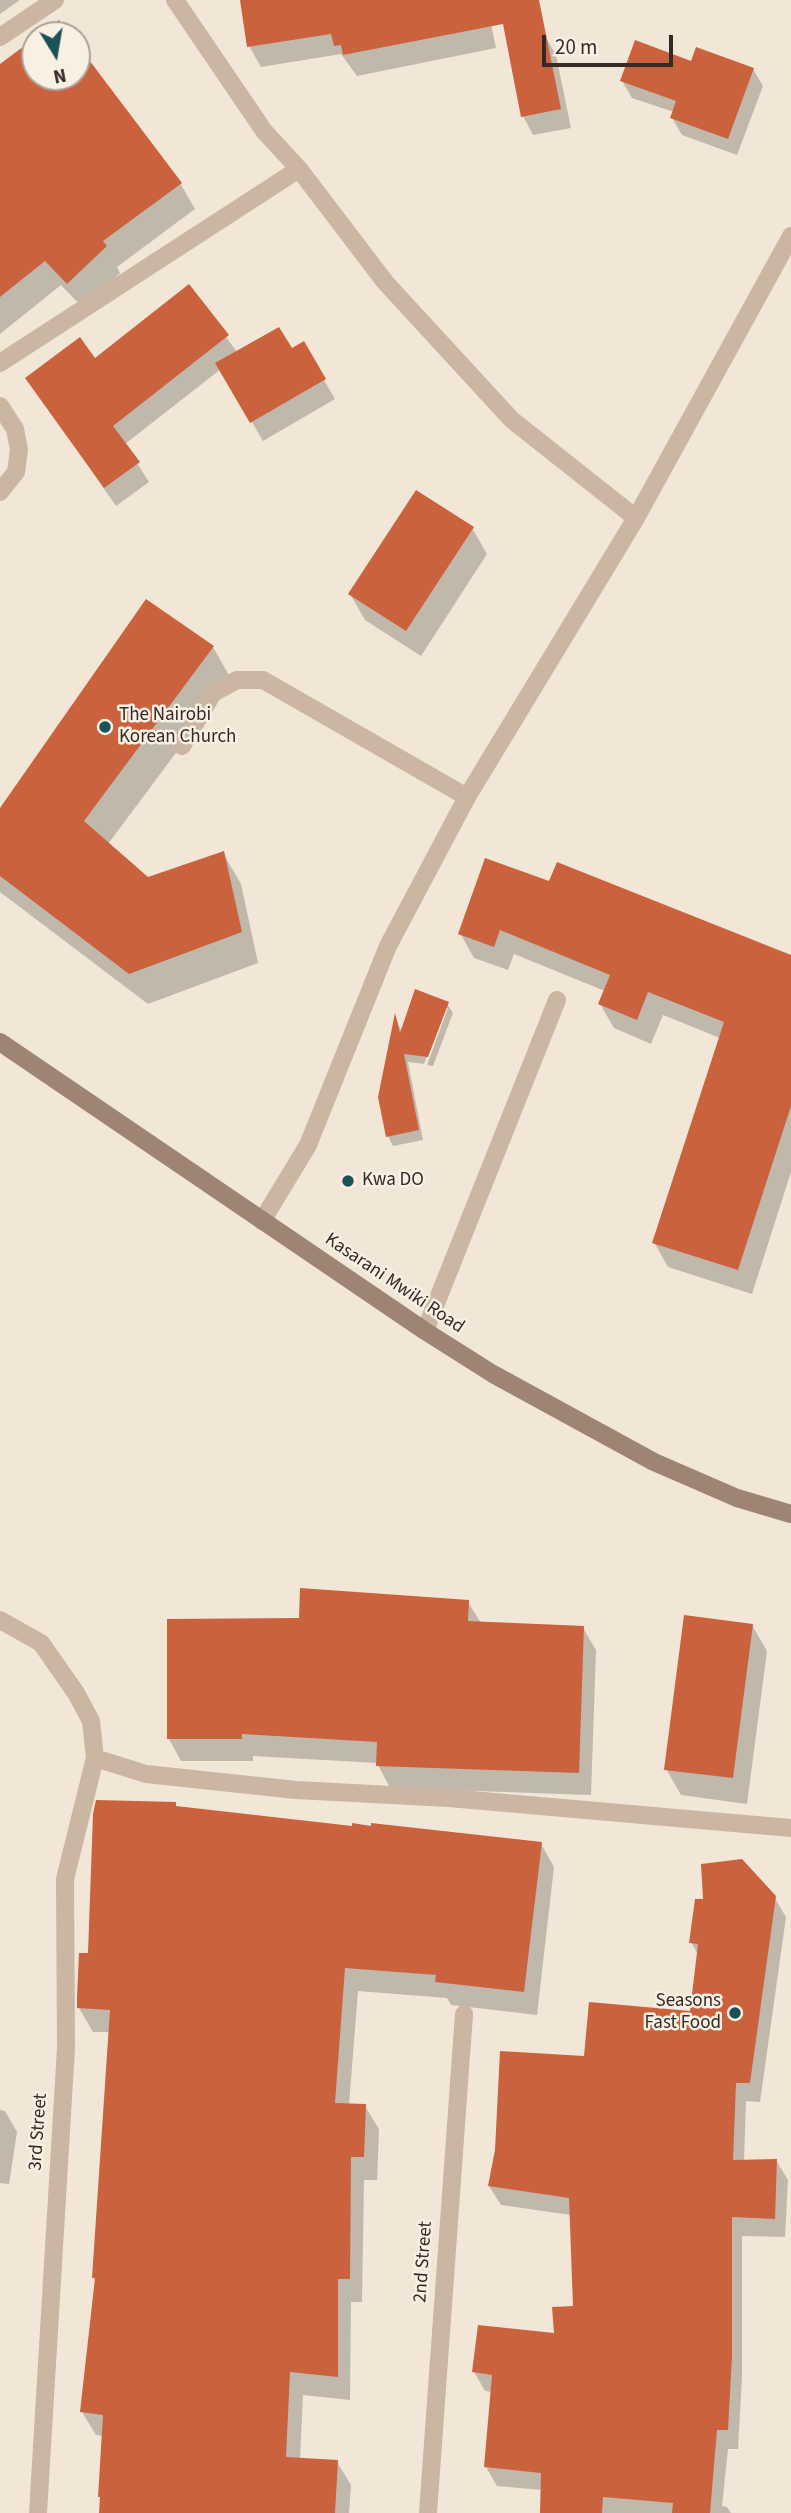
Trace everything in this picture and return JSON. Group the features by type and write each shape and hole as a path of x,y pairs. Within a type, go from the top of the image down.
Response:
{"main road":[{"name":"Kasarani Mwiki Road","path":"0,1042 425,1331 514,1386 654,1462 737,1498 791,1514"}],"street":[{"path":"0,37 55,0"},
{"path":"175,0 264,131 299,169 385,282 512,420 636,518"},
{"path":"0,363 299,169"},
{"path":"262,1221 308,1144 388,946 467,797 636,518 791,236"},
{"path":"0,406 15,429 19,450 16,472 0,492"},
{"path":"181,746 213,693 237,680 263,680 467,797"},
{"path":"425,1331 557,1000"},
{"path":"0,1620 41,1643 76,1693 91,1721 95,1758 146,1774 296,1790 449,1798 791,1828"},
{"name":"3rd Street","path":"38,2513 66,2048 65,1879 95,1758"},
{"name":"2nd Street","path":"428,2513 464,2014"}],"building":[{"path":"240,0 539,0 561,109 521,117 503,24 343,55 341,45 334,46 331,34 247,47"},
{"path":"635,40 691,61 696,47 754,68 728,139 670,118 676,101 620,81"},
{"path":"21,48 21,91 91,91 91,63 182,183 103,241 107,246 67,284 45,261 0,297 0,64"},
{"path":"189,284 229,335 113,426 140,462 104,488 25,378 80,337 95,358"},
{"path":"279,327 292,348 304,341 326,379 250,423 215,363"},
{"path":"416,490 474,527 406,631 348,594"},
{"name":"The Nairobi Korean Church","path":"146,599 214,646 84,821 148,877 224,851 242,932 129,974 0,876 0,808"},
{"path":"485,858 549,881 557,862 791,955 791,1106 738,1270 652,1243 724,1022 648,992 637,1020 598,1004 610,975 500,930 494,947 458,934"},
{"path":"415,989 449,1002 428,1057 404,1054 419,1130 386,1137 378,1097 395,1013 400,1033"},
{"path":"300,1588 469,1600 468,1621 584,1626 579,1773 376,1766 377,1742 242,1734 242,1739 167,1739 167,1619 299,1618"},
{"path":"684,1615 753,1624 733,1778 664,1770"},
{"path":"96,1800 176,1802 176,1806 352,1826 352,1823 371,1826 371,1823 542,1842 524,1992 435,1982 436,1975 345,1968 335,2103 366,2104 364,2157 351,2157 350,2279 338,2279 338,2377 290,2372 286,2457 338,2460 335,2513 99,2513 103,2415 80,2412 95,2278 92,2278 110,2010 77,2008 79,1953 88,1953 93,1814"},
{"path":"742,1859 776,1896 750,2083 736,2083 733,2160 777,2159 775,2219 732,2217 732,2356 728,2430 717,2430 710,2513 672,2513 673,2503 603,2497 602,2513 540,2513 541,2473 484,2467 492,2375 472,2372 478,2325 554,2333 552,2307 573,2306 569,2198 488,2186 495,2150 500,2051 584,2056 589,2002 690,2011 698,1944 689,1943 695,1899 703,1899 701,1864"}],"place":[{"name":"The Nairobi Korean Church","path":"105,727"},
{"name":"Kwa DO","path":"348,1181"},
{"name":"Seasons Fast Food","path":"735,2013"}]}
